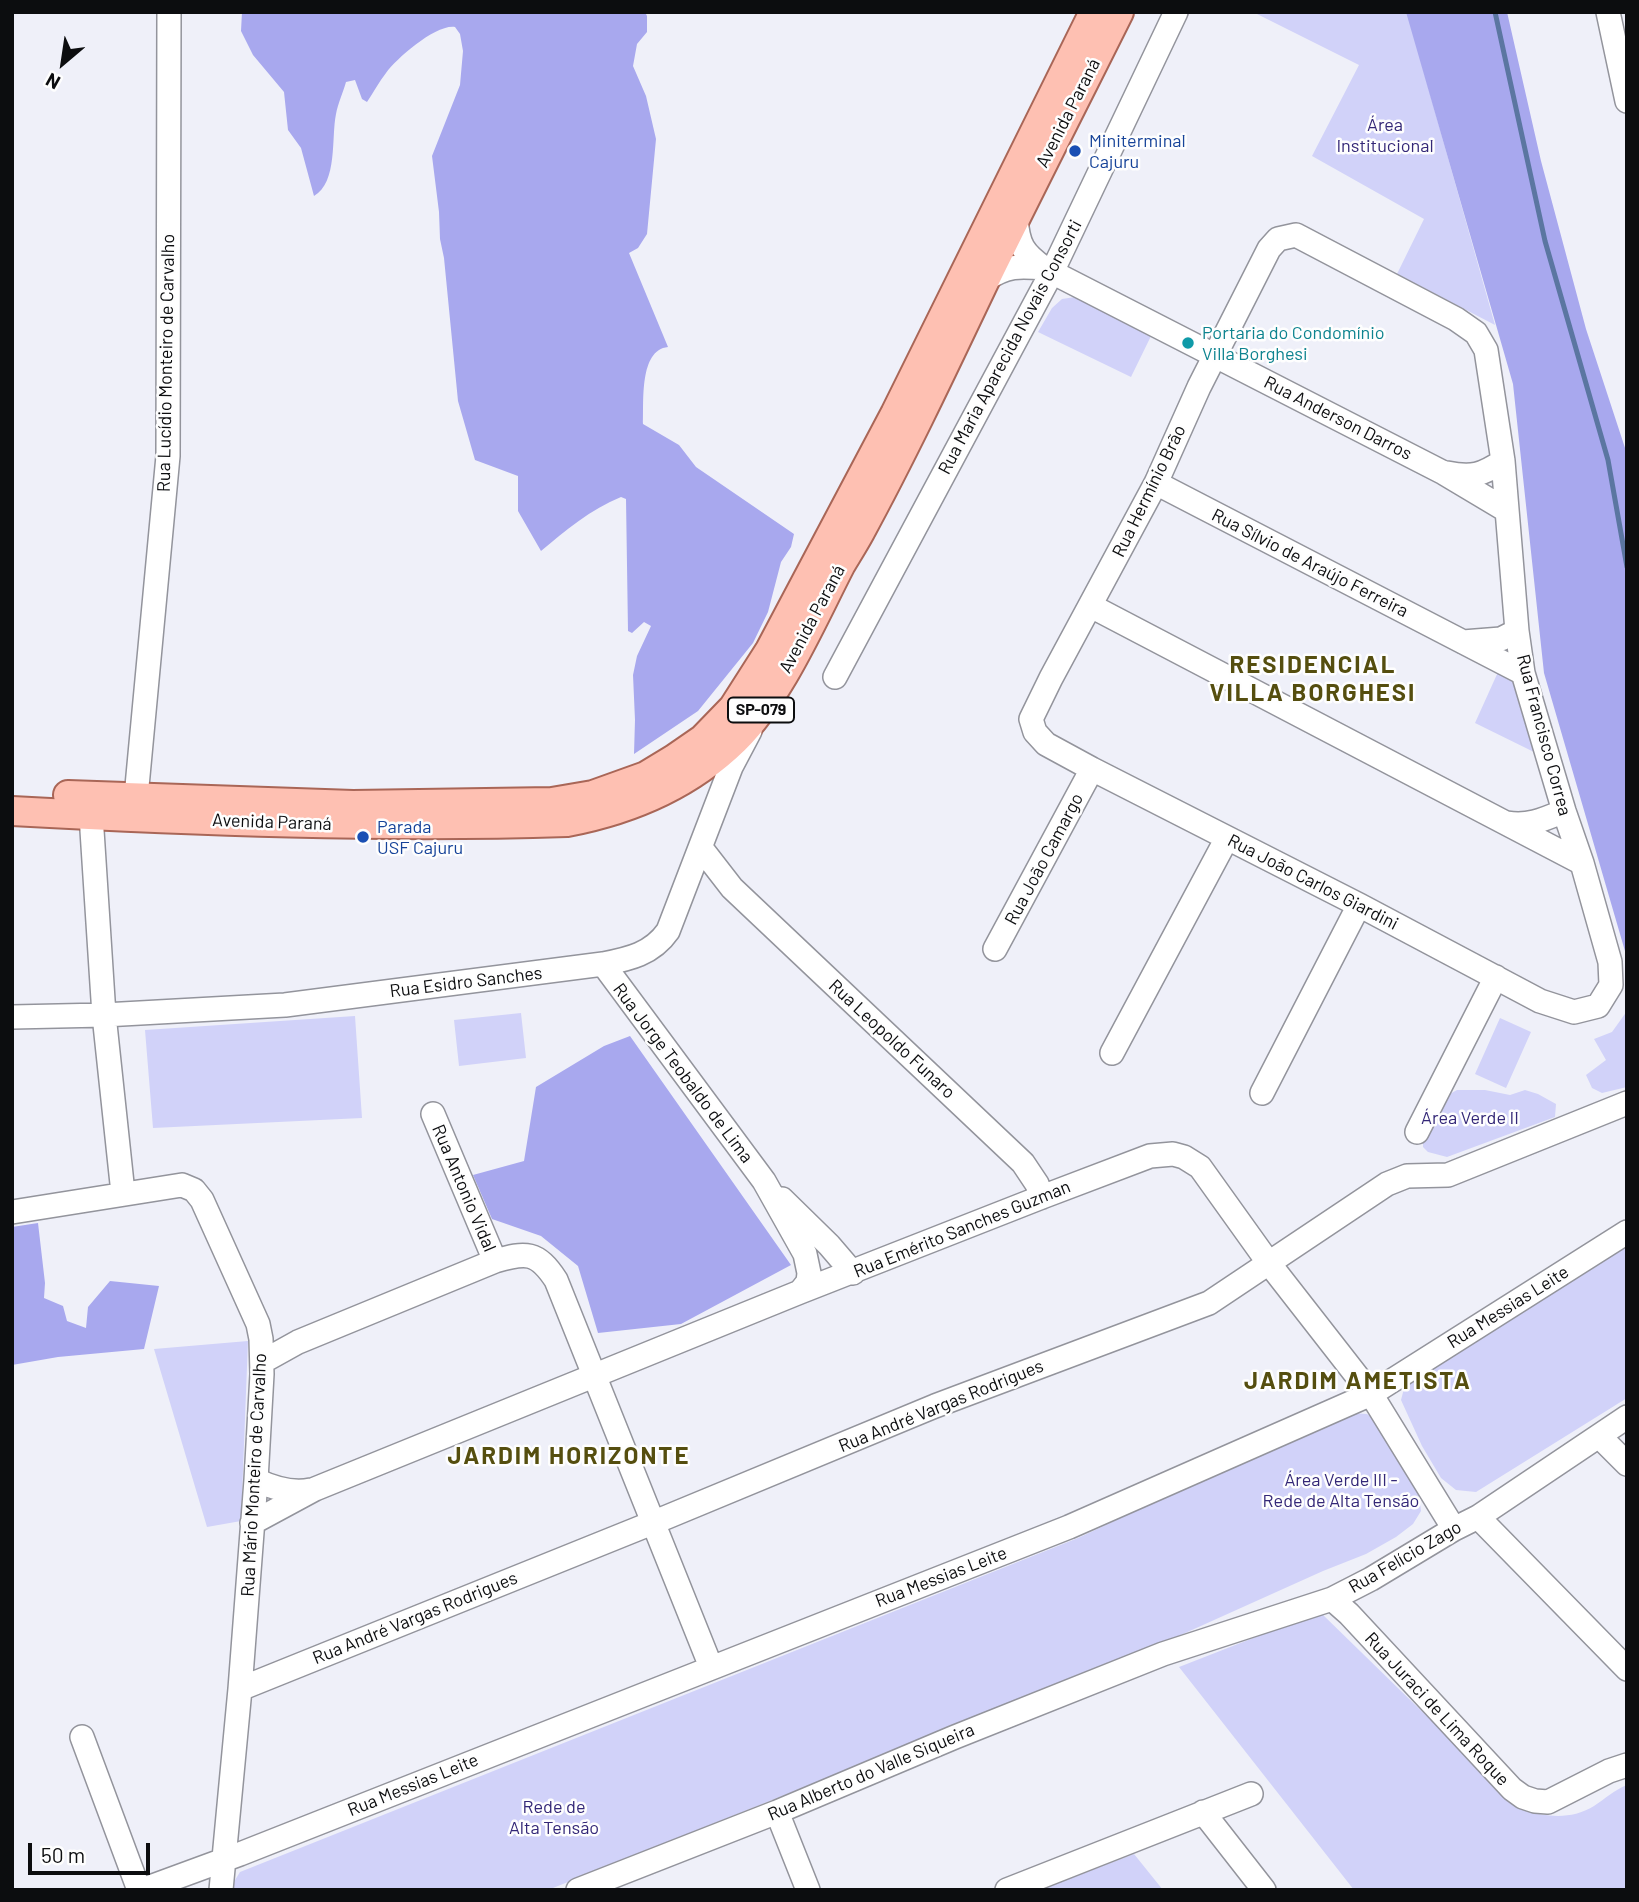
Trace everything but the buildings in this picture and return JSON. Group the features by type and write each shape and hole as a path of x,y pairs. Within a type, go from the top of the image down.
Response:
{"main road":[{"name":"Avenida Paraná","path":"12,793 353,805 552,802 593,795 646,776 703,739 733,708 770,650 895,414 1094,12"},
{"name":"Avenida Paraná","path":"12,811 370,825 567,822 625,808 688,777 736,739 761,709 797,648 860,532 1119,12"}],"street":[{"name":"Rua Lucídio Monteiro de Carvalho","path":"136,797 168,456 169,12"},
{"name":"Rua Maria Aparecida Novais Consorti","path":"835,677 1049,270 1176,12"},
{"path":"1608,12 1627,101"},
{"name":"Rua Anderson Darros","path":"1016,218 1017,237 1022,246 1032,259 1049,270 1444,473 1506,510"},
{"name":"Rua Hermínio Brão","path":"1035,732 1031,719 1051,678 1156,483 1199,387 1269,249 1278,239 1296,236 1456,318 1476,333"},
{"name":"Rua Anderson Darros","path":"985,280 999,270 1012,266 1049,270"},
{"name":"Rua Francisco Correa","path":"1476,333 1486,350 1503,461 1523,673 1610,962 1611,985 1598,1006"},
{"name":"Rua Anderson Darros","path":"1444,473 1464,477 1485,473 1503,461"},
{"name":"Rua Sílvio de Araújo Ferreira","path":"1156,483 1523,673"},
{"path":"1091,606 1582,863"},
{"path":"1463,642 1501,639 1517,631"},
{"name":"Rua Esidro Sanches","path":"12,1017 285,1005 633,958 650,950 668,931 731,767 761,709"},
{"name":"Rua João Carlos Giardini","path":"1035,732 1046,744 1092,769 1540,1001 1574,1012 1598,1006"},
{"name":"Rua João Camargo","path":"995,949 1092,769"},
{"path":"1504,822 1517,825 1541,822 1564,811"},
{"path":"12,1212 123,1193 104,1015 91,815"},
{"path":"1112,1053 1227,838"},
{"name":"Rua Leopoldo Funaro","path":"701,848 732,888 1023,1163 1042,1197"},
{"path":"683,894 697,881 708,879 732,888"},
{"path":"1262,1093 1359,905"},
{"name":"Rua Jorge Teobaldo de Lima","path":"603,964 764,1181 805,1254 808,1282 800,1292"},
{"path":"1417,1132 1496,977"},
{"name":"Rua André Vargas Rodrigues","path":"240,1689 935,1406 1209,1303 1387,1184 1407,1176 1448,1175 1627,1103"},
{"name":"Rua Antonio Vidal","path":"433,1114 495,1261"},
{"name":"Rua Emérito Sanches Guzman","path":"253,1523 315,1489 800,1292 1150,1156 1173,1154 1200,1167 1268,1262 1371,1394 1454,1528"},
{"name":"Rua Jorge Teobaldo de Lima","path":"764,1181 853,1272"},
{"name":"Rua Mário Monteiro de Carvalho","path":"123,1193 182,1185 194,1189 202,1199 254,1311 261,1339 253,1523 221,1890"},
{"name":"Rua Messias Leite","path":"141,1890 224,1860 1069,1527 1371,1394 1627,1232"},
{"path":"262,1362 298,1342 495,1261 518,1254 541,1261 556,1280 711,1667"},
{"path":"261,1339 298,1342"},
{"name":"Rua Felício Zago","path":"1163,1654 1332,1599 1371,1579 1454,1528 1478,1517 1627,1417"},
{"path":"1600,1436 1627,1464"},
{"name":"Rua Emérito Sanches Guzman","path":"256,1480 287,1490 315,1489"},
{"path":"1478,1517 1627,1669"},
{"name":"Rua Juraci de Lima Roque","path":"1332,1599 1512,1789 1523,1797 1548,1802 1609,1770 1627,1765"},
{"name":"Rua Alberto do Valle Siqueira","path":"578,1890 777,1812 1163,1654"},
{"path":"82,1737 141,1890"},
{"path":"1007,1890 1251,1794"},
{"path":"777,1812 808,1890"},
{"path":"1203,1812 1264,1890"}],"green space":[{"name":"Área Institucional","path":"1253,12 1407,12 1495,325 1397,274 1424,219 1312,156 1359,65"},
{"path":"1075,297 1151,336 1131,377 1038,332 1052,308 1062,299"},
{"path":"1498,672 1513,679 1536,753 1475,723"},
{"path":"1627,1011 1627,1087 1602,1093 1592,1088 1586,1075 1606,1060 1594,1039 1612,1032"},
{"path":"521,1013 526,1058 459,1066 454,1020"},
{"path":"355,1016 362,1118 153,1128 145,1030"},
{"path":"1500,1018 1531,1032 1506,1088 1475,1074"},
{"name":"Área Verde II","path":"1457,1090 1485,1090 1510,1095 1525,1090 1556,1104 1555,1117 1447,1157 1428,1152 1423,1147 1423,1141 1448,1095"},
{"path":"1627,1245 1627,1398 1476,1492 1456,1490 1441,1478 1422,1446 1401,1400 1406,1381"},
{"path":"248,1341 241,1521 207,1527 154,1349"},
{"name":"Rede de Alta Tensão","path":"1351,1413 1367,1414 1378,1422 1406,1468 1419,1494 1421,1511 1413,1524 1366,1554 1163,1643 548,1890 232,1890 240,1872 1078,1538"},
{"path":"1320,1612 1523,1810 1550,1816 1577,1814 1627,1785 1627,1890 1354,1890 1179,1667"},
{"path":"1134,1854 1163,1890 1040,1890"}],"shaded area":[{"path":"242,12 645,12 647,32 637,44 633,66 646,96 656,139 647,234 638,248 629,253 668,347 659,350 652,357 648,367 643,424 679,445 696,467 794,534 791,547 781,562 768,612 753,643 698,711 634,754 633,675 637,656 651,626 644,622 632,633 628,631 626,499 621,497 589,514 541,551 518,511 518,476 475,460 458,401 432,156 460,85 463,51 460,34 455,27 447,28 418,43 391,67 367,102 362,99 355,80 346,82 336,114 327,181 314,196 301,148 288,130 284,92 253,55 241,31"},
{"path":"1406,12 1507,12 1541,161 1586,329 1627,454 1627,958 1544,673 1513,384"},
{"path":"630,1036 791,1265 681,1324 598,1333 578,1266 541,1236 492,1219 473,1175 524,1161 536,1087 604,1046"},
{"path":"38,1223 45,1283 44,1298 63,1306 67,1321 86,1328 88,1307 110,1281 159,1286 144,1349 58,1357 12,1365 12,1227"}],"waterway":[{"path":"1495,12 1545,241 1608,460 1627,567"}],"place":[{"name":"Miniterminal Cajuru","path":"1075,151"},
{"name":"Portaria do Condomínio Villa Borghesi","path":"1188,343"},
{"name":"Parada USF Cajuru","path":"363,837"}],"district":[{"name":"RESIDENCIAL VILLA BORGHESI","path":"1313,679"},
{"name":"JARDIM AMETISTA","path":"1358,1381"},
{"name":"JARDIM HORIZONTE","path":"569,1456"}],"park label":[{"name":"Área Verde III - Rede de Alta Tensão","path":"1341,1490"}]}
